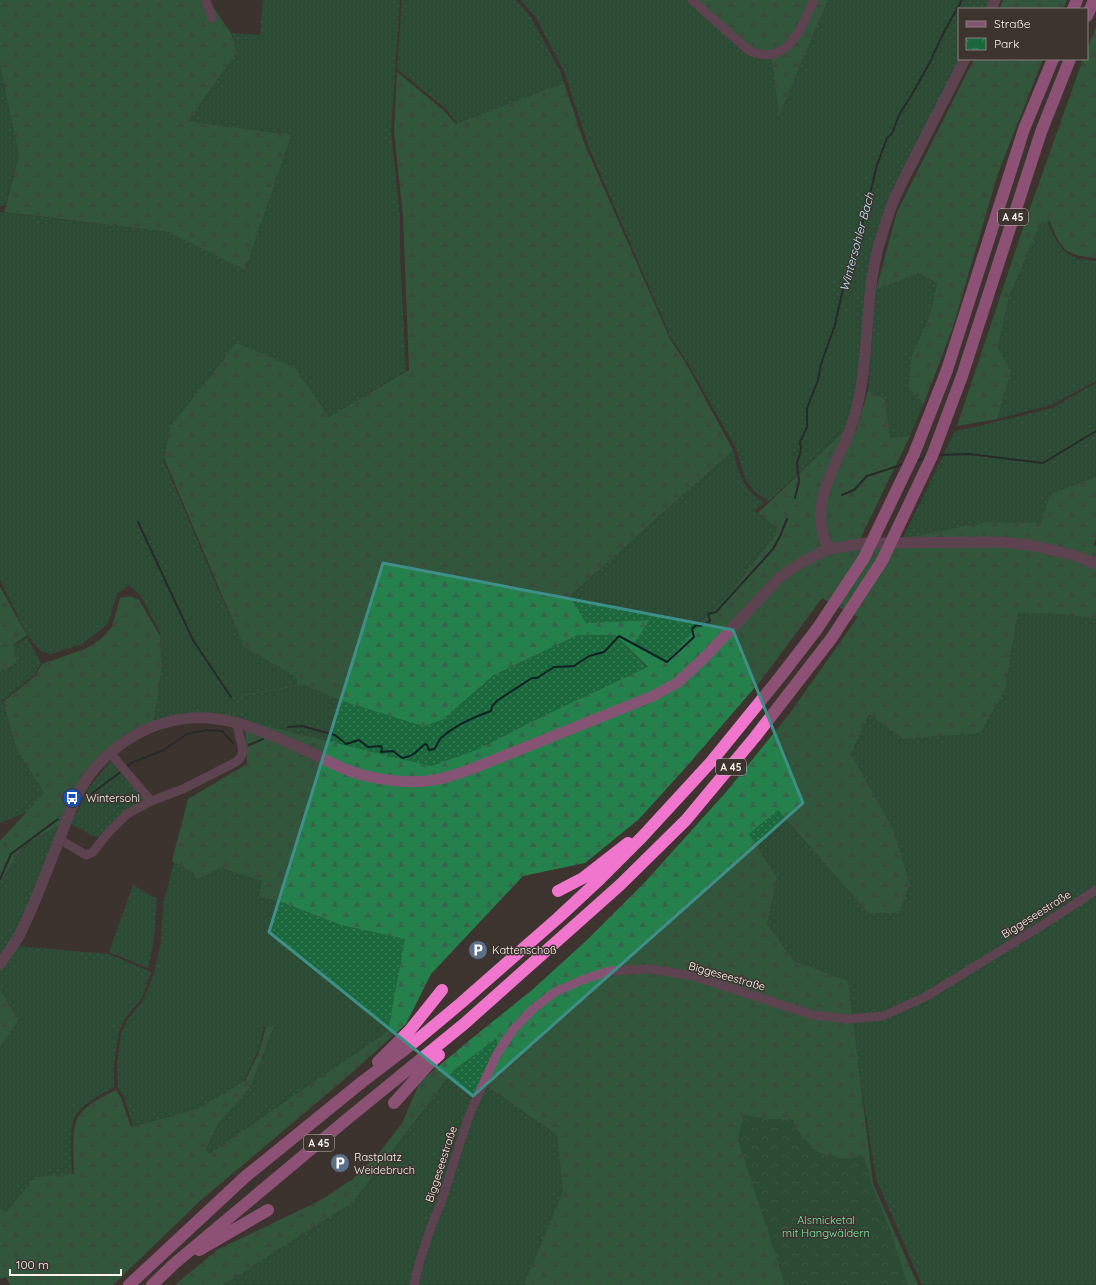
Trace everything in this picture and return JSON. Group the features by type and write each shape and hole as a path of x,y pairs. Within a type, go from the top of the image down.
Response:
{"highway":[{"path":"1088,14 1094,0"},
{"name":"A 45","path":"129,1285 246,1177 362,1082 412,1044 569,908 642,837 711,762 818,629 864,558 914,454 947,370 1024,129 1053,60"},
{"name":"A 45","path":"152,1285 175,1263 346,1120 464,1024 620,885 686,820 755,737 830,639 882,561 932,456 962,376 1041,132 1070,60"},
{"path":"558,891 583,878 624,844 642,837"},
{"path":"362,1082 368,1071 410,1030 442,990"},
{"path":"394,1103 428,1065 447,1048 464,1024"},
{"path":"175,1263 268,1210"}],"street":[{"path":"206,0 212,18"},
{"path":"692,0 748,50 764,56 778,52 787,47 797,36 814,0"},
{"path":"829,549 823,535 820,516 821,502 830,474 848,436 861,390 872,277 876,258 894,199 964,60"},
{"path":"0,964 17,940 32,908 70,812 82,787 94,769 110,753 130,738 152,726 171,721 194,718 216,719 232,722 270,734 340,766 370,777 404,782 421,782 441,779 469,770 640,702 677,683 706,656 780,577 804,561 829,549 866,543 999,542 1030,545 1076,556 1096,564"},
{"path":"59,839 86,855 93,852 107,834 127,814 151,801 183,789 240,759 243,749 237,731 232,722"},
{"path":"110,753 151,801"},
{"name":"Biggeseestraße","path":"414,1285 420,1260 442,1200 470,1113 497,1054 513,1030 533,1009 555,992 582,980 609,971 649,969 693,976 813,1015 848,1019 883,1016 925,997 1044,924 1096,890"}],"highlighted area":[{"path":"383,563 733,630 803,803 473,1096 269,932"}],"green space":[{"path":"0,0 208,0 231,33 237,52 188,121 291,135 245,270 168,232 4,212 19,156 0,65"},
{"path":"263,0 400,0 391,131 400,217 400,255 406,371 329,417 295,368 172,426 163,459 244,647 290,673 297,679 297,685 242,695 227,715 195,711 154,720 162,665 160,632 140,595 129,585 117,594 108,624 82,644 51,654 41,651 28,636 0,580 0,212 168,232 245,270 290,135 188,121 237,52 232,33 260,35"},
{"path":"402,0 516,0 530,16 560,71 564,83 458,124 445,108 397,69"},
{"path":"521,0 688,0 771,55 779,114 828,0 991,0 987,8 958,8 959,60 892,194 863,358 847,428 769,501 756,493 745,479 736,448 686,360 671,338 588,145 564,71 535,16"},
{"path":"694,0 828,0 779,115 771,54 749,49"},
{"path":"1003,0 1067,0 1063,8 999,8"},
{"path":"1096,27 1096,258 1080,256 1068,251 1060,243 1050,221 1041,223 1009,296 998,348 1011,371 997,419 957,426 1022,231 1083,60 1088,60 1088,47"},
{"path":"973,60 1043,60 998,173 953,327 924,403 908,388 912,355 930,315 937,283 919,273 876,290 897,212"},
{"path":"0,65 19,156 5,205 0,206"},
{"path":"397,72 443,110 456,124 564,83 584,143 670,339 684,360 733,450 570,596 586,623 650,620 634,643 666,661 726,598 779,530 758,513 847,428 856,431 868,391 885,399 890,438 910,436 860,539 903,538 986,522 1041,523 1050,494 1096,477 1096,538 1093,546 1096,546 1096,618 1047,613 1018,613 1005,690 980,733 903,739 869,714 851,754 893,829 910,884 899,913 868,913 778,810 749,834 777,878 767,924 794,961 848,981 873,1184 918,1285 524,1285 563,1191 557,1135 484,1084 499,1053 496,1039 454,1070 353,1202 223,1285 175,1285 217,1250 321,1200 353,1179 379,1153 402,1123 420,1082 532,990 587,940 646,881 727,791 790,713 858,617 822,598 762,679 639,819 585,863 523,876 431,974 406,1024 346,1078 201,1200 113,1285 10,1285 6,1277 0,1279 0,1209 6,1212 35,1177 74,1174 73,1143 77,1120 83,1110 97,1100 116,1090 121,1098 131,1127 197,1109 245,1081 259,1052 266,1027 275,1024 251,1086 218,1124 206,1148 209,1154 388,1031 405,939 341,925 284,903 259,896 262,881 222,868 197,879 192,872 172,861 188,799 247,764 245,721 431,766 478,749 533,721 648,667 615,635 578,635 494,675 442,720 423,726 339,700 304,685 243,696 231,710 230,718 194,714 107,749 61,824 23,846 0,882 0,841 44,793 17,750 3,702 35,676 42,664 85,649 101,639 112,627 120,598 130,596 139,600 160,636 162,665 154,720 195,711 227,715 242,695 297,685 297,679 290,673 244,647 164,458 171,426 237,343 295,368 329,417 409,370 403,216 394,131"},
{"path":"1047,221 1059,244 1068,254 1080,259 1096,261 1096,381 1051,405 997,419 1011,371 998,348 1009,296 1041,223"},
{"path":"919,273 937,283 930,315 912,355 908,388 924,403 910,436 890,438 885,399 868,391 876,290"},
{"path":"1096,383 1096,477 1050,494 1041,523 986,522 903,538 955,431 1052,408"},
{"path":"733,450 742,480 751,492 764,502 755,511 779,530 726,598 666,661 634,643 650,620 586,623 570,596"},
{"path":"0,587 27,635 13,645 17,663 0,672"},
{"path":"1018,613 1047,613 1096,618 1096,885 924,995 883,1015 852,1017 848,981 794,961 767,924 777,878 749,834 778,810 868,913 899,913 910,884 893,829 851,754 869,713 903,739 1005,690"},
{"path":"578,635 615,635 648,668 533,721 478,749 431,766 230,718 231,710 243,696 304,685 339,700 442,720 494,675"},
{"path":"27,637 41,663 34,675 2,701 17,750 44,793 27,812 0,823 0,672 16,664 13,647"},
{"path":"111,761 145,800 97,838 71,824 88,789"},
{"path":"61,824 28,909 0,957 0,882 23,846"},
{"path":"174,862 192,872 197,879 222,868 263,881 260,896 284,903 341,925 406,939 388,1031 209,1154 206,1148 218,1124 251,1086 275,1025 264,1027 258,1051 243,1083 197,1109 133,1126 124,1097 118,1088 117,1065 121,1033 128,1019 144,999 154,973 161,943 163,904"},
{"path":"133,885 157,899 154,940 148,968 109,952"},
{"path":"1096,893 1096,1285 922,1285 876,1179 852,1021 883,1018"},
{"path":"15,946 108,954 151,972 142,998 126,1017 119,1031 114,1064 114,1087 85,1105 78,1112 72,1125 72,1175 35,1177 6,1212 0,1209 0,1047 18,1021 0,989 0,969"},
{"path":"0,989 18,1021 0,1047"},
{"path":"496,1039 498,1048 412,1285 223,1285 353,1202 454,1070"},
{"path":"484,1084 557,1135 563,1191 524,1285 415,1285"},
{"name":"Alsmicketal mit Hangwäldern","path":"743,1115 770,1119 792,1119 801,1135 818,1152 846,1159 864,1155 871,1182 890,1230 908,1285 785,1285 738,1140"}],"waterway":[{"name":"Wintersohler Bach","path":"795,498 799,481 797,464 801,449 800,442 807,427 807,408 818,380 821,364 835,325 842,293 851,267 851,259 858,243 857,235 862,226 877,165 887,138 892,134 899,115 929,64 945,30 962,0"},
{"path":"937,455 969,454 1043,463 1096,431"},
{"path":"916,461 925,458"},
{"path":"842,495 854,490 867,476 904,464"},
{"name":"Wintersohler Bach","path":"288,727 302,726 335,735 346,744 359,740 368,747 381,746 381,752 393,751 402,758 412,755 425,744 429,750 434,749 440,739 446,734 464,722 491,711 492,706 498,700 532,678 537,678 554,667 574,666 589,656 604,652 619,636 667,662 694,637 692,629 696,625 701,626 710,621 708,614 716,612 773,549 787,519"},
{"path":"138,522 193,640 231,697"},
{"name":"Wintersohler Bach","path":"125,768 133,762 162,751 187,734 206,730 222,731 233,743"},
{"name":"Wintersohler Bach","path":"249,745 263,739"},
{"name":"Wintersohler Bach","path":"91,794 122,771"},
{"name":"Wintersohler Bach","path":"0,879 11,854 58,819"}],"place":[{"name":"Wintersohl","path":"72,798"},
{"name":"Kattenschoß","path":"478,950"},
{"name":"Rastplatz Weidebruch","path":"340,1163"}]}
